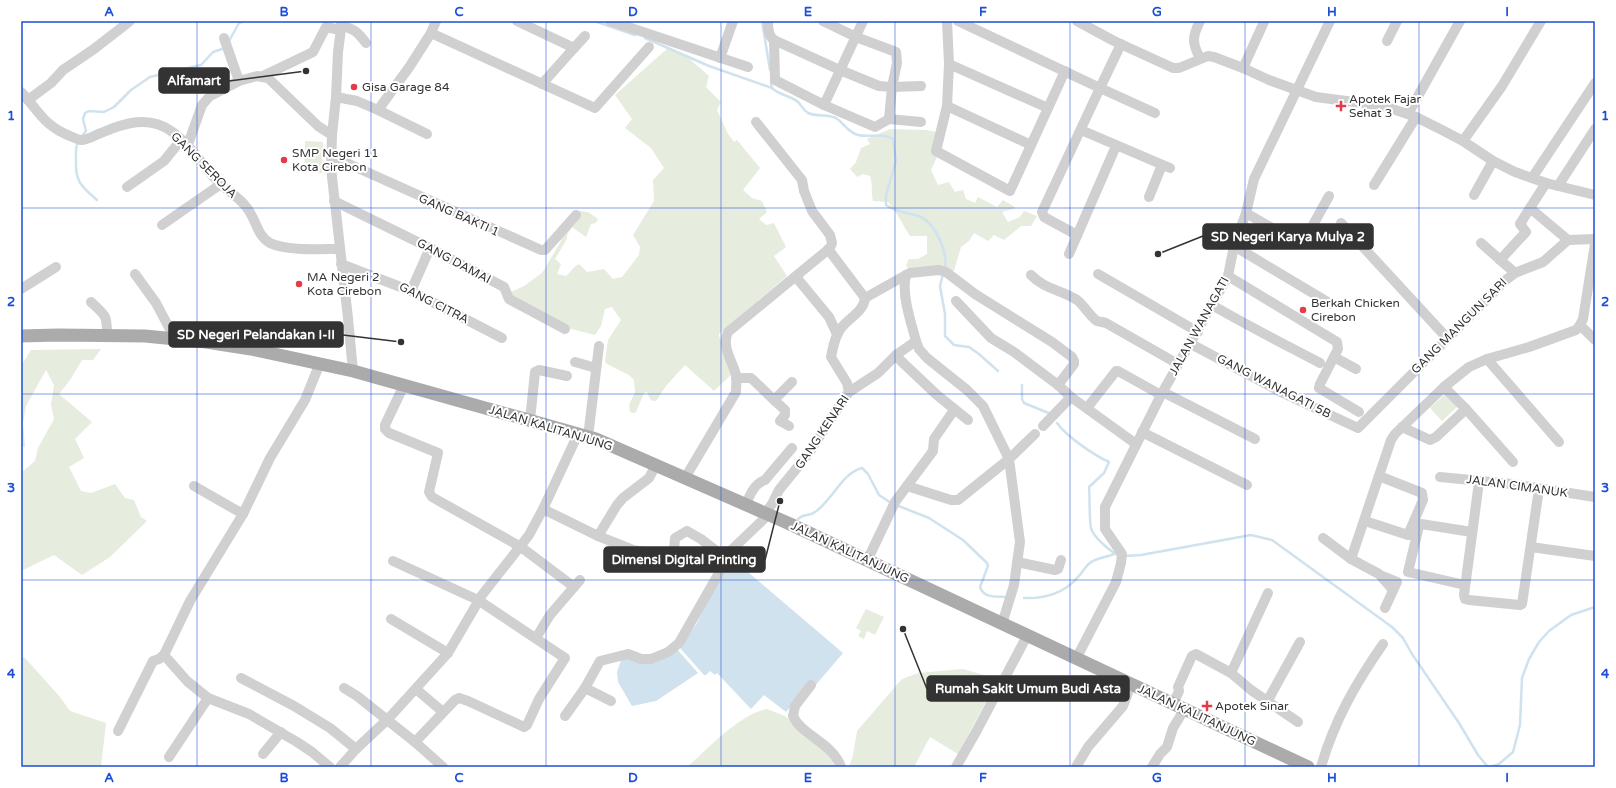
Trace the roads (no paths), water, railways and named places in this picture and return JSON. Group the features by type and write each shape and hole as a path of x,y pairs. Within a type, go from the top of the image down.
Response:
{"main road":[{"name":"JALAN KALITANJUNG","path":"21,336 145,336 251,349 318,368 353,371 401,392 530,420 583,435 609,444 766,514 1308,767"}],"street":[{"path":"28,100 51,83 62,70 94,49 130,21"},
{"path":"378,110 410,66 431,33 436,21"},
{"path":"517,21 574,48"},
{"path":"720,58 733,21"},
{"path":"768,21 771,38 840,70 879,86 921,86"},
{"path":"823,21 856,37 896,52 897,63 892,87 889,119"},
{"path":"824,105 863,21"},
{"path":"947,21 949,64 947,106 936,152 1008,194 1065,71"},
{"path":"1077,21 1172,68 1179,68 1200,58 1208,56 1243,68 1269,80 1316,97 1384,106 1412,115 1463,141 1493,161 1515,172 1546,183 1595,196"},
{"path":"1200,21 1193,37 1194,47 1200,58"},
{"name":"JALAN WANAGATI","path":"1076,659 1116,582 1121,558 1105,529 1105,507 1162,393 1198,332 1228,276 1234,246 1246,213 1254,179 1330,21"},
{"path":"1387,41 1397,21"},
{"path":"1374,185 1460,21"},
{"path":"1463,141 1502,86 1541,21"},
{"path":"614,22 748,67"},
{"path":"962,22 1155,113"},
{"path":"1243,68 1264,22"},
{"path":"341,26 331,156 334,201 353,371"},
{"path":"263,76 313,52 326,27 341,26 355,30 361,35 366,43"},
{"path":"431,33 595,108 649,47"},
{"path":"542,84 585,36"},
{"path":"774,40 775,80 824,105 875,127 889,119 921,122"},
{"path":"225,43 239,81"},
{"path":"1077,235 1042,214 1121,44"},
{"path":"949,64 1048,108"},
{"path":"127,187 164,161 184,143 202,105 210,96 239,81 257,76 268,78 318,126 332,135"},
{"path":"1532,178 1595,83"},
{"name":"GANG SEROJA","path":"21,92 45,122 64,133 79,139 90,137 119,125 136,122 148,122 160,125 170,130 184,143 221,184 246,206 260,234 265,239 288,248 339,249"},
{"path":"336,97 357,101 427,134"},
{"path":"947,106 1031,144"},
{"path":"685,478 736,392 736,378 728,354 725,338 728,332 828,250 832,243 830,235 812,210 804,191 802,180 756,122"},
{"path":"1558,186 1595,129"},
{"path":"1081,130 1166,167 1149,197"},
{"path":"1069,254 1116,146"},
{"name":"GANG BAKTI 1","path":"331,156 541,250 545,250 576,214"},
{"path":"1474,196 1493,161"},
{"path":"1500,260 1526,232 1520,224 1546,183"},
{"path":"162,225 221,184"},
{"path":"1246,213 1300,244 1308,234 1329,196"},
{"name":"GANG DAMAI","path":"334,201 430,248 504,287 509,300 565,329"},
{"path":"1530,208 1568,240 1595,239"},
{"path":"1340,223 1447,338"},
{"name":"GANG MANGUN SARI","path":"1358,428 1507,279 1515,272 1543,262 1568,240"},
{"path":"1481,243 1515,272"},
{"path":"1351,559 1391,440 1402,427 1444,387 1469,367 1487,359 1571,333 1580,325 1591,293 1595,244"},
{"path":"1234,246 1331,304"},
{"path":"411,291 430,248"},
{"path":"828,250 865,298 910,273 942,271 1072,356 1074,364 1058,385"},
{"name":"GANG CITRA","path":"341,264 411,291 502,338"},
{"path":"21,290 56,267"},
{"path":"135,274 156,303 175,339"},
{"path":"1098,274 1198,332"},
{"path":"906,275 906,302 919,350 967,390 983,406 1009,459 1020,542 1014,585 1002,624"},
{"path":"1031,275 1041,284 1067,294 1079,302 1096,321 1106,323 1178,364"},
{"path":"1228,276 1337,342 1338,348 1319,388 1359,412"},
{"path":"796,277 829,317 837,334"},
{"name":"GANG KENARI","path":"724,557 766,514 779,490 809,453 849,392 847,383 831,357 837,334 862,306 865,298"},
{"path":"956,301 991,338 1014,352 1058,385 1071,397 1136,444"},
{"path":"91,302 107,319 107,335"},
{"path":"1212,305 1259,332 1320,363"},
{"path":"1580,325 1595,340"},
{"path":"849,392 878,373 896,355 916,341"},
{"name":"GANG WANAGATI 5B","path":"1191,344 1283,393 1358,428"},
{"path":"340,767 356,749 388,719 448,653 478,600 494,578 521,547 544,509 583,435 599,346"},
{"path":"896,355 901,362 954,410 968,420"},
{"path":"1334,357 1356,369"},
{"path":"1487,359 1559,442"},
{"path":"575,362 596,368"},
{"path":"118,731 153,661 158,660 164,655 190,601 243,514 270,458 305,400 318,368"},
{"path":"530,420 535,372 539,370 567,376"},
{"path":"1087,408 1116,371 1118,371 1255,439"},
{"path":"736,378 751,378 785,410 785,414 780,421 789,426"},
{"path":"774,400 792,382"},
{"path":"1444,387 1466,408 1513,462"},
{"path":"401,392 385,425 385,429 389,433 438,453 429,492 432,497 521,547 577,584 550,615 536,638"},
{"path":"1043,426 1071,397"},
{"path":"1402,427 1430,440 1436,437 1466,408"},
{"path":"867,561 894,504 932,451 934,439 954,410"},
{"path":"1142,432 1247,485"},
{"path":"907,486 956,501 1009,459 1035,434"},
{"path":"746,505 754,489 760,482 765,480 792,448"},
{"path":"598,536 617,505 649,478 656,465"},
{"path":"1365,521 1408,535 1423,500 1422,493 1379,476"},
{"name":"JALAN CIMANUK","path":"1440,476 1479,482 1512,484 1595,497"},
{"path":"1479,482 1464,595 1465,598 1469,600 1520,605 1524,600 1539,489"},
{"path":"194,486 243,514"},
{"path":"544,509 598,536 633,550 649,553 665,560 674,551 675,538 686,530 702,539 724,557 718,573 679,643 668,652 651,659 641,659 628,654 600,661 585,688 565,716"},
{"path":"1465,585 1408,572 1419,526 1421,524 1472,532"},
{"path":"1323,538 1351,559 1379,574 1393,590 1385,608"},
{"path":"1531,547 1595,556"},
{"path":"1017,562 1054,570 1058,569 1061,560"},
{"path":"393,561 478,600 565,658 539,699 527,725 524,727 520,727 459,698 443,712 416,742"},
{"path":"1231,673 1268,594"},
{"path":"392,619 448,653"},
{"path":"956,767 1027,636"},
{"path":"1268,700 1300,642"},
{"path":"1321,767 1345,703 1364,671 1383,644"},
{"path":"1152,767 1160,754 1167,747 1179,707 1178,687 1194,654 1231,673 1251,690 1268,700 1298,722"},
{"path":"164,655 187,681 208,698 249,714 281,732 312,752 330,767"},
{"path":"241,678 294,706 330,728 356,749"},
{"path":"1076,767 1088,747 1123,706 1131,684"},
{"path":"811,685 795,706 793,716 799,724 834,754 841,767"},
{"path":"344,688 388,719 443,767"},
{"path":"585,688 611,701"},
{"path":"416,689 443,712"},
{"path":"169,757 208,698"},
{"path":"263,754 281,732"}],"water":[{"path":"729,556 843,653 814,687 809,684 786,712 764,695 751,709 717,673 715,675 710,671 704,675 680,648 697,623"},
{"path":"676,648 698,673 656,701 632,706 618,682 617,672 622,657 642,661"}],"waterway":[{"path":"229,41 239,23 244,21"},
{"path":"594,21 635,35"},
{"path":"762,21 770,70"},
{"path":"645,38 709,66 772,88"},
{"path":"82,136 86,131 83,119 85,113 89,111 104,112 114,107 131,90 150,77 201,65 213,52 225,48"},
{"path":"771,81 771,86 773,89 798,102 808,113 836,118 848,129 858,135 881,135 893,139 896,161 886,195 886,205 898,211 921,217 932,226 943,247 945,255 945,269"},
{"path":"78,142 76,146 76,167 78,179 83,187 97,200"},
{"path":"943,274 940,286 945,314 945,336 954,345 969,347 998,371"},
{"path":"1022,385 1022,399 1024,403 1051,414"},
{"path":"1057,423 1067,434 1081,445 1109,462 1104,473 1089,487 1090,524 1092,532 1095,536 1108,548 1120,556"},
{"path":"798,519 802,516 813,513 821,507 849,475 862,468 868,474 879,495 891,503"},
{"path":"896,505 929,518 963,540 987,563 988,566 980,587 982,591 991,596 1007,597"},
{"path":"1125,556 1141,555 1251,535 1272,540 1392,627 1403,638 1412,654 1459,723 1478,755 1488,767"},
{"path":"1024,598 1054,594 1073,583 1091,562 1114,554"},
{"path":"1490,767 1499,764 1513,752 1520,725 1522,678 1529,659 1539,642 1549,631 1571,615 1595,607"}],"place":[{"name":"Alfamart","path":"306,71"},
{"name":"Gisa Garage 84","path":"354,87"},
{"name":"Apotek Fajar Sehat 3","path":"1341,106"},
{"name":"SMP Negeri 11 Kota Cirebon","path":"284,160"},
{"name":"SD Negeri Karya Mulya 2","path":"1158,254"},
{"name":"MA Negeri 2 Kota Cirebon","path":"299,284"},
{"name":"Berkah Chicken Cirebon","path":"1303,310"},
{"name":"SD Negeri Pelandakan I-II","path":"401,342"},
{"name":"Dimensi Digital Printing","path":"780,501"},
{"name":"Rumah Sakit Umum Budi Asta","path":"903,629"},
{"name":"Apotek Sinar","path":"1207,706"}]}
